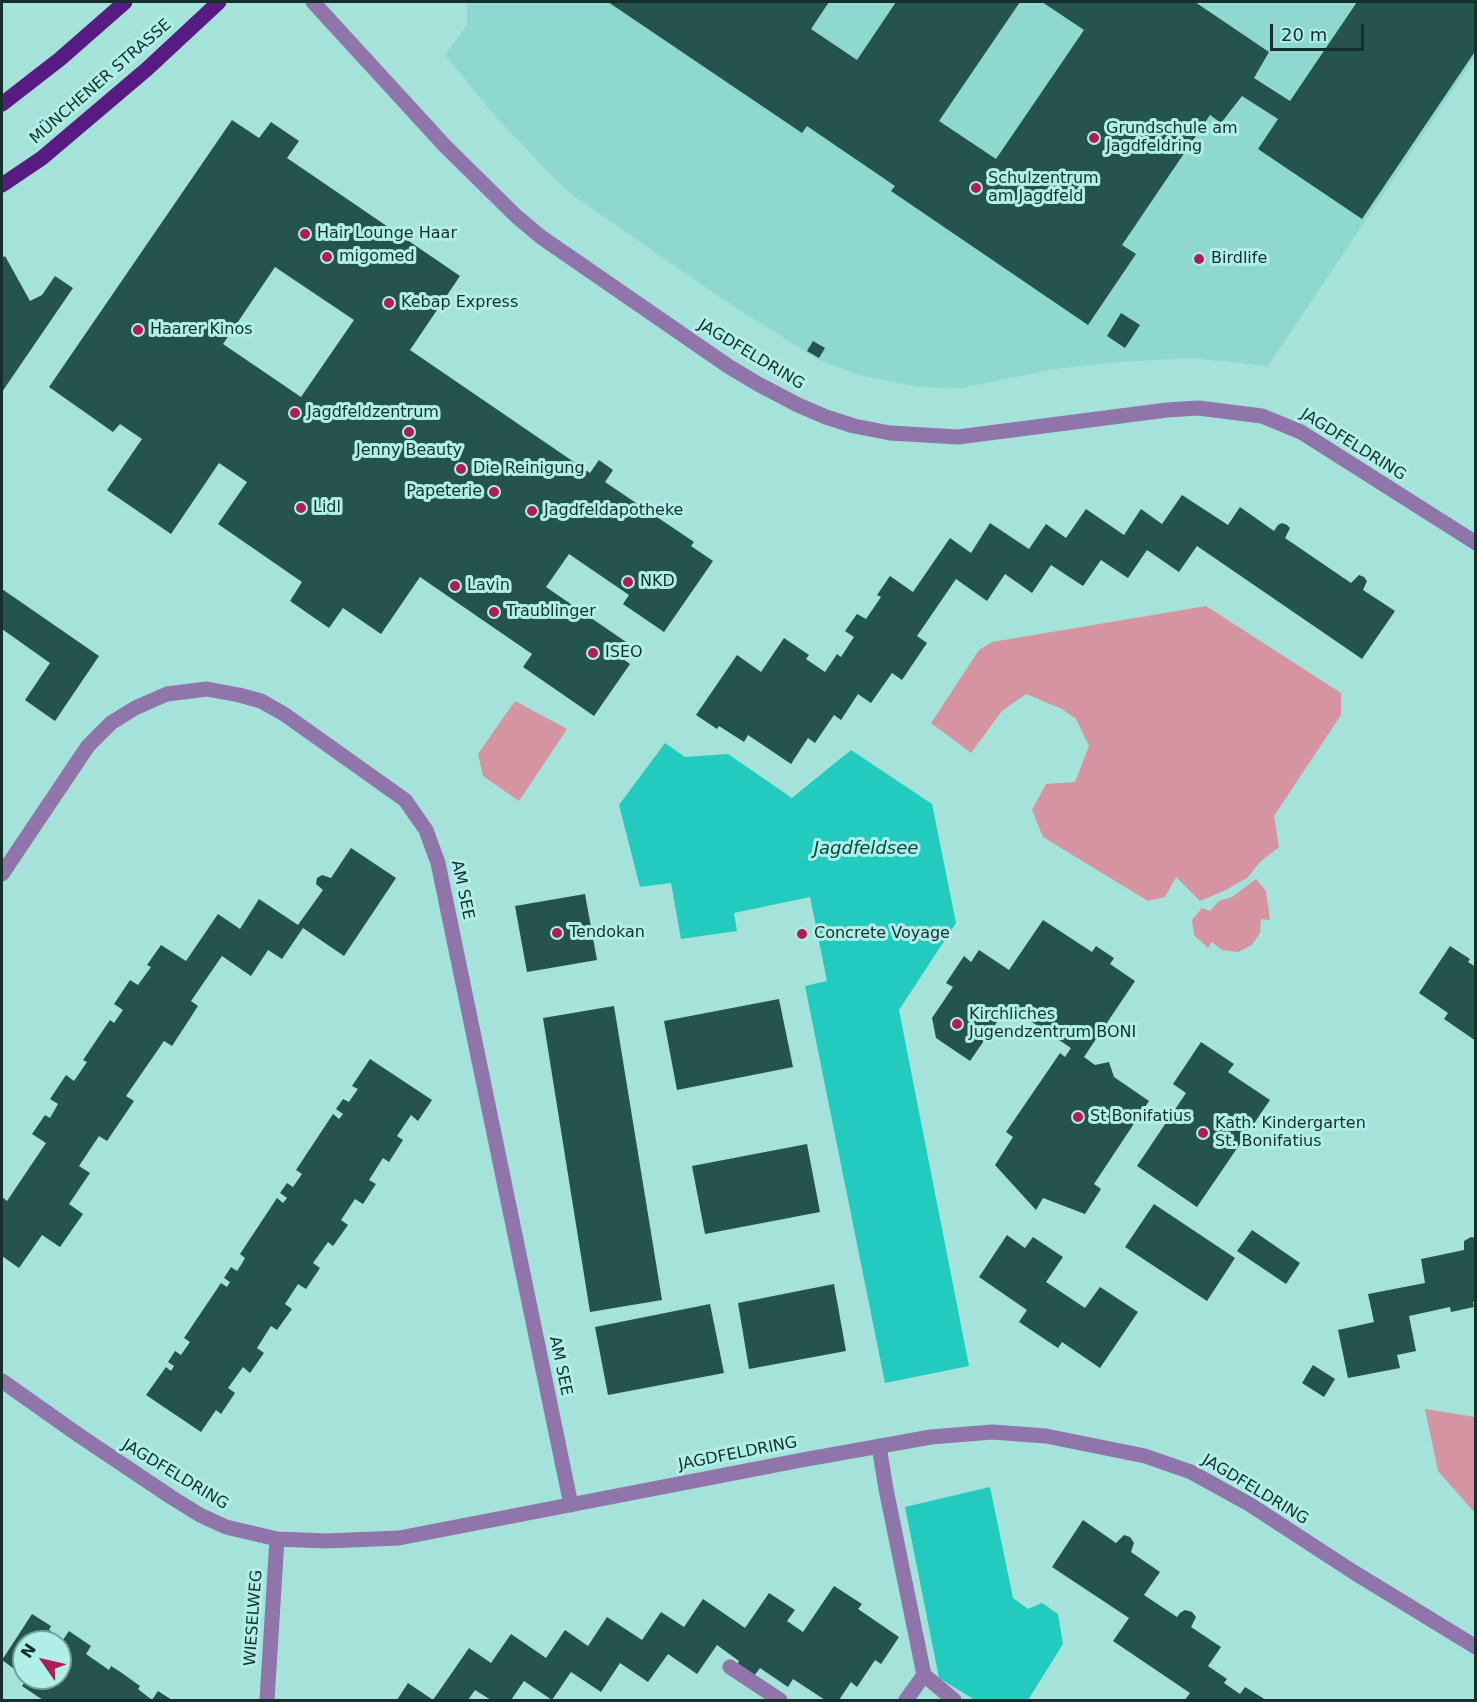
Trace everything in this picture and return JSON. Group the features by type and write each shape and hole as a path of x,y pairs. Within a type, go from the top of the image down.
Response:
{"main road":[{"path":"2,104 60,59 125,2"},
{"name":"MÜNCHENER STRASSE","path":"2,185 42,158 147,69 219,2"}],"street":[{"name":"JAGDFELDRING","path":"313,2 445,146 516,216 541,237 728,366 798,405 854,426 890,433 958,437 1167,410 1198,408 1262,416 1301,432 1476,543"},
{"name":"AM SEE","path":"2,874 88,746 111,723 135,708 166,694 207,689 261,701 284,714 405,800 426,830 438,863 571,1505"},
{"name":"JAGDFELDRING","path":"2,1381 143,1479 200,1515 226,1527 277,1539 399,1538 931,1437 992,1432 1046,1436 1144,1456 1191,1472 1249,1504 1355,1573 1476,1647"},
{"path":"879,1446 924,1676 954,1701"},
{"name":"WIESELWEG","path":"267,1701 277,1539"},
{"path":"730,1667 780,1701"},
{"path":"906,1701 924,1676"}],"shaded area":[{"name":"Schulzentrum am Jagdfeld","path":"467,2 1475,2 1475,57 1268,366 1191,358 1120,362 1055,369 961,388 918,387 859,375 819,360 721,298 574,196 496,117 445,55 467,25"},
{"path":"1206,606 1341,693 1341,715 1274,816 1279,847 1260,862 1247,878 1200,901 1176,877 1165,897 1148,901 1043,837 1032,810 1046,784 1075,782 1089,746 1076,719 1062,709 1026,694 1002,711 971,753 931,723 979,650 992,642"},
{"path":"515,701 567,729 519,801 483,776 478,754"},
{"path":"1256,879 1266,891 1270,920 1261,919 1260,933 1252,945 1238,952 1222,950 1212,942 1208,948 1194,935 1192,920 1202,908 1210,911 1219,901 1232,897"},
{"path":"1425,1409 1475,1417 1475,1513 1438,1471"}],"water":[{"name":"Jagdfeldsee","path":"665,743 685,757 728,754 792,798 851,750 932,804 956,923 899,1010 969,1366 885,1383 805,986 827,981 810,897 734,913 737,931 681,939 671,883 640,887 619,805"},
{"path":"990,1487 1013,1598 1028,1609 1042,1603 1058,1614 1063,1644 1028,1700 975,1700 939,1678 905,1507"}],"building":[{"path":"608,2 829,2 811,29 857,60 896,2 1020,2 939,121 996,159 1084,30 1042,2 1195,2 1269,52 1254,78 1290,101 1357,2 1476,2 1476,50 1362,219 1258,149 1278,119 1242,96 1221,123 1210,115 1122,245 1136,254 1088,325 891,191 895,186 807,126 802,133"},
{"name":"Jagdfeldzentrum","path":"232,120 259,138 271,122 299,141 287,158 460,276 410,350 590,473 599,460 613,470 605,482 694,542 691,546 713,561 664,632 623,604 629,595 569,554 546,587 629,644 620,657 630,664 594,716 523,667 532,654 420,577 381,634 343,608 329,628 290,601 302,582 218,524 247,482 219,463 171,534 107,490 142,439 120,424 113,432 49,387","holes":["275,267 354,320 301,397 223,344"]},
{"path":"5,256 30,301 42,295 55,276 73,288 2,392 2,258"},
{"path":"1121,313 1140,325 1125,348 1107,336"},
{"path":"813,341 825,348 819,358 807,351"},
{"path":"1182,495 1228,525 1240,507 1274,531 1282,523 1287,525 1290,528 1285,538 1351,583 1359,575 1364,577 1367,581 1363,590 1395,611 1362,659 1197,546 1179,572 1147,550 1128,578 1101,560 1083,586 1051,565 1032,593 1005,574 987,601 956,579 917,636 927,643 902,680 892,673 871,703 858,694 841,720 834,715 815,743 808,738 791,764 748,735 744,742 719,726 717,729 696,715 737,655 761,672 784,638 809,655 806,659 825,672 837,654 841,657 854,637 845,631 857,614 866,619 881,597 877,595 890,576 913,592 950,538 971,553 990,523 1029,549 1046,524 1066,538 1086,509 1124,535 1141,509 1162,524"},
{"path":"2,589 99,656 55,721 25,700 50,663 2,629"},
{"path":"351,848 396,878 344,956 303,928 282,959 268,950 251,976 222,956 191,1001 198,1006 172,1046 164,1041 126,1096 134,1101 107,1141 99,1136 79,1166 90,1173 69,1204 83,1214 60,1247 42,1235 19,1268 2,1256 2,1197 7,1201 46,1143 32,1134 45,1115 50,1118 58,1104 50,1099 66,1075 74,1081 87,1062 83,1060 110,1020 114,1023 123,1010 114,1004 130,980 138,985 151,967 147,965 161,945 186,961 218,914 240,929 259,899 298,925 323,890 316,884 317,878 322,875 331,878"},
{"path":"585,894 597,960 527,972 515,906"},
{"path":"1043,920 1092,952 1096,946 1114,958 1110,964 1135,981 1084,1057 1095,1065 1109,1062 1114,1077 1149,1101 1094,1184 1101,1189 1085,1214 1043,1198 1036,1210 995,1165 1013,1137 1006,1132 1060,1053 1065,1057 1071,1048 1008,1006 970,1061 936,1038 932,1018 953,987 946,983 964,956 971,962 979,950 1009,970"},
{"path":"1450,946 1470,959 1468,962 1476,967 1476,1041 1444,1019 1448,1013 1419,993"},
{"path":"779,999 793,1067 677,1090 664,1021"},
{"path":"614,1006 662,1300 590,1312 543,1018"},
{"name":"Kath. Kindergarten St. Bonifatius","path":"1201,1042 1234,1064 1228,1072 1270,1100 1197,1207 1137,1166 1186,1093 1173,1084"},
{"path":"370,1059 432,1100 418,1121 411,1115 397,1136 403,1140 389,1162 383,1158 369,1180 376,1184 363,1204 355,1199 341,1220 348,1225 333,1246 328,1242 313,1263 320,1268 306,1289 298,1284 285,1304 292,1309 277,1330 271,1326 257,1348 264,1353 250,1373 243,1367 228,1388 235,1393 221,1414 216,1410 201,1432 146,1395 166,1367 171,1371 174,1366 168,1362 175,1351 181,1355 190,1342 184,1338 221,1283 227,1287 230,1282 224,1278 231,1267 237,1271 241,1265 245,1258 240,1254 277,1198 283,1203 287,1198 280,1193 287,1183 293,1187 302,1174 296,1170 333,1114 339,1119 343,1114 336,1109 343,1099 349,1102 358,1089 352,1086"},
{"path":"807,1144 820,1212 705,1234 692,1166"},
{"path":"1154,1204 1235,1258 1207,1301 1125,1247"},
{"path":"1252,1230 1300,1263 1286,1284 1237,1251"},
{"path":"1007,1235 1025,1248 1033,1237 1063,1257 1046,1282 1085,1308 1100,1287 1138,1312 1100,1368 1062,1342 1058,1348 1019,1322 1027,1310 979,1277"},
{"path":"1471,1237 1476,1238 1476,1301 1473,1302 1474,1307 1451,1312 1450,1307 1409,1316 1416,1351 1397,1355 1400,1368 1348,1378 1338,1330 1374,1322 1368,1294 1425,1283 1421,1259 1464,1250 1464,1241"},
{"path":"834,1284 846,1351 749,1369 738,1303"},
{"path":"710,1304 724,1373 608,1395 595,1327"},
{"path":"1313,1365 1335,1379 1324,1397 1302,1383"},
{"path":"1083,1520 1116,1543 1124,1535 1130,1537 1134,1543 1131,1552 1160,1572 1144,1595 1177,1617 1185,1610 1192,1612 1196,1617 1191,1627 1221,1647 1208,1666 1227,1679 1224,1683 1240,1694 1245,1687 1266,1700 1185,1700 1190,1693 1113,1641 1129,1618 1052,1567"},
{"path":"834,1586 862,1604 858,1609 899,1637 881,1664 875,1660 857,1687 851,1682 839,1700 825,1700 793,1679 788,1687 760,1668 754,1676 737,1665 739,1661 717,1645 697,1674 668,1654 648,1682 620,1663 601,1692 571,1672 552,1700 524,1681 511,1700 491,1700 475,1690 468,1700 433,1700 469,1648 491,1663 511,1634 546,1658 565,1630 588,1646 607,1617 642,1640 661,1612 684,1627 703,1599 745,1628 769,1593 795,1610 787,1621 803,1632"},
{"path":"32,1614 51,1626 49,1630 22,1630"},
{"path":"72,1633 91,1646 86,1654 109,1670 111,1666 122,1673 140,1686 138,1689 152,1700 43,1700 28,1690 72,1690"},
{"path":"12,1645 12,1667 2,1660"},
{"path":"408,1683 433,1700 397,1700"},
{"path":"158,1691 172,1700 152,1700"}],"place":[{"name":"Grundschule am Jagdfeldring","path":"1094,138"},
{"name":"Schulzentrum am Jagdfeld","path":"976,188"},
{"name":"Hair Lounge Haar","path":"305,234"},
{"name":"migomed","path":"327,257"},
{"name":"Birdlife","path":"1199,259"},
{"name":"Kebap Express","path":"389,303"},
{"name":"Haarer Kinos","path":"138,330"},
{"name":"Jagdfeldzentrum","path":"295,413"},
{"name":"Jenny Beauty","path":"409,432"},
{"name":"Die Reinigung","path":"461,469"},
{"name":"Papeterie","path":"494,492"},
{"name":"Lidl","path":"301,508"},
{"name":"Jagdfeldapotheke","path":"532,511"},
{"name":"NKD","path":"628,582"},
{"name":"Lavin","path":"455,586"},
{"name":"Traublinger","path":"494,612"},
{"name":"ISEO","path":"593,653"},
{"name":"Tendokan","path":"557,933"},
{"name":"Concrete Voyage","path":"802,934"},
{"name":"Kirchliches Jugendzentrum BONI","path":"957,1024"},
{"name":"St Bonifatius","path":"1078,1117"},
{"name":"Kath. Kindergarten St. Bonifatius","path":"1203,1133"}]}
